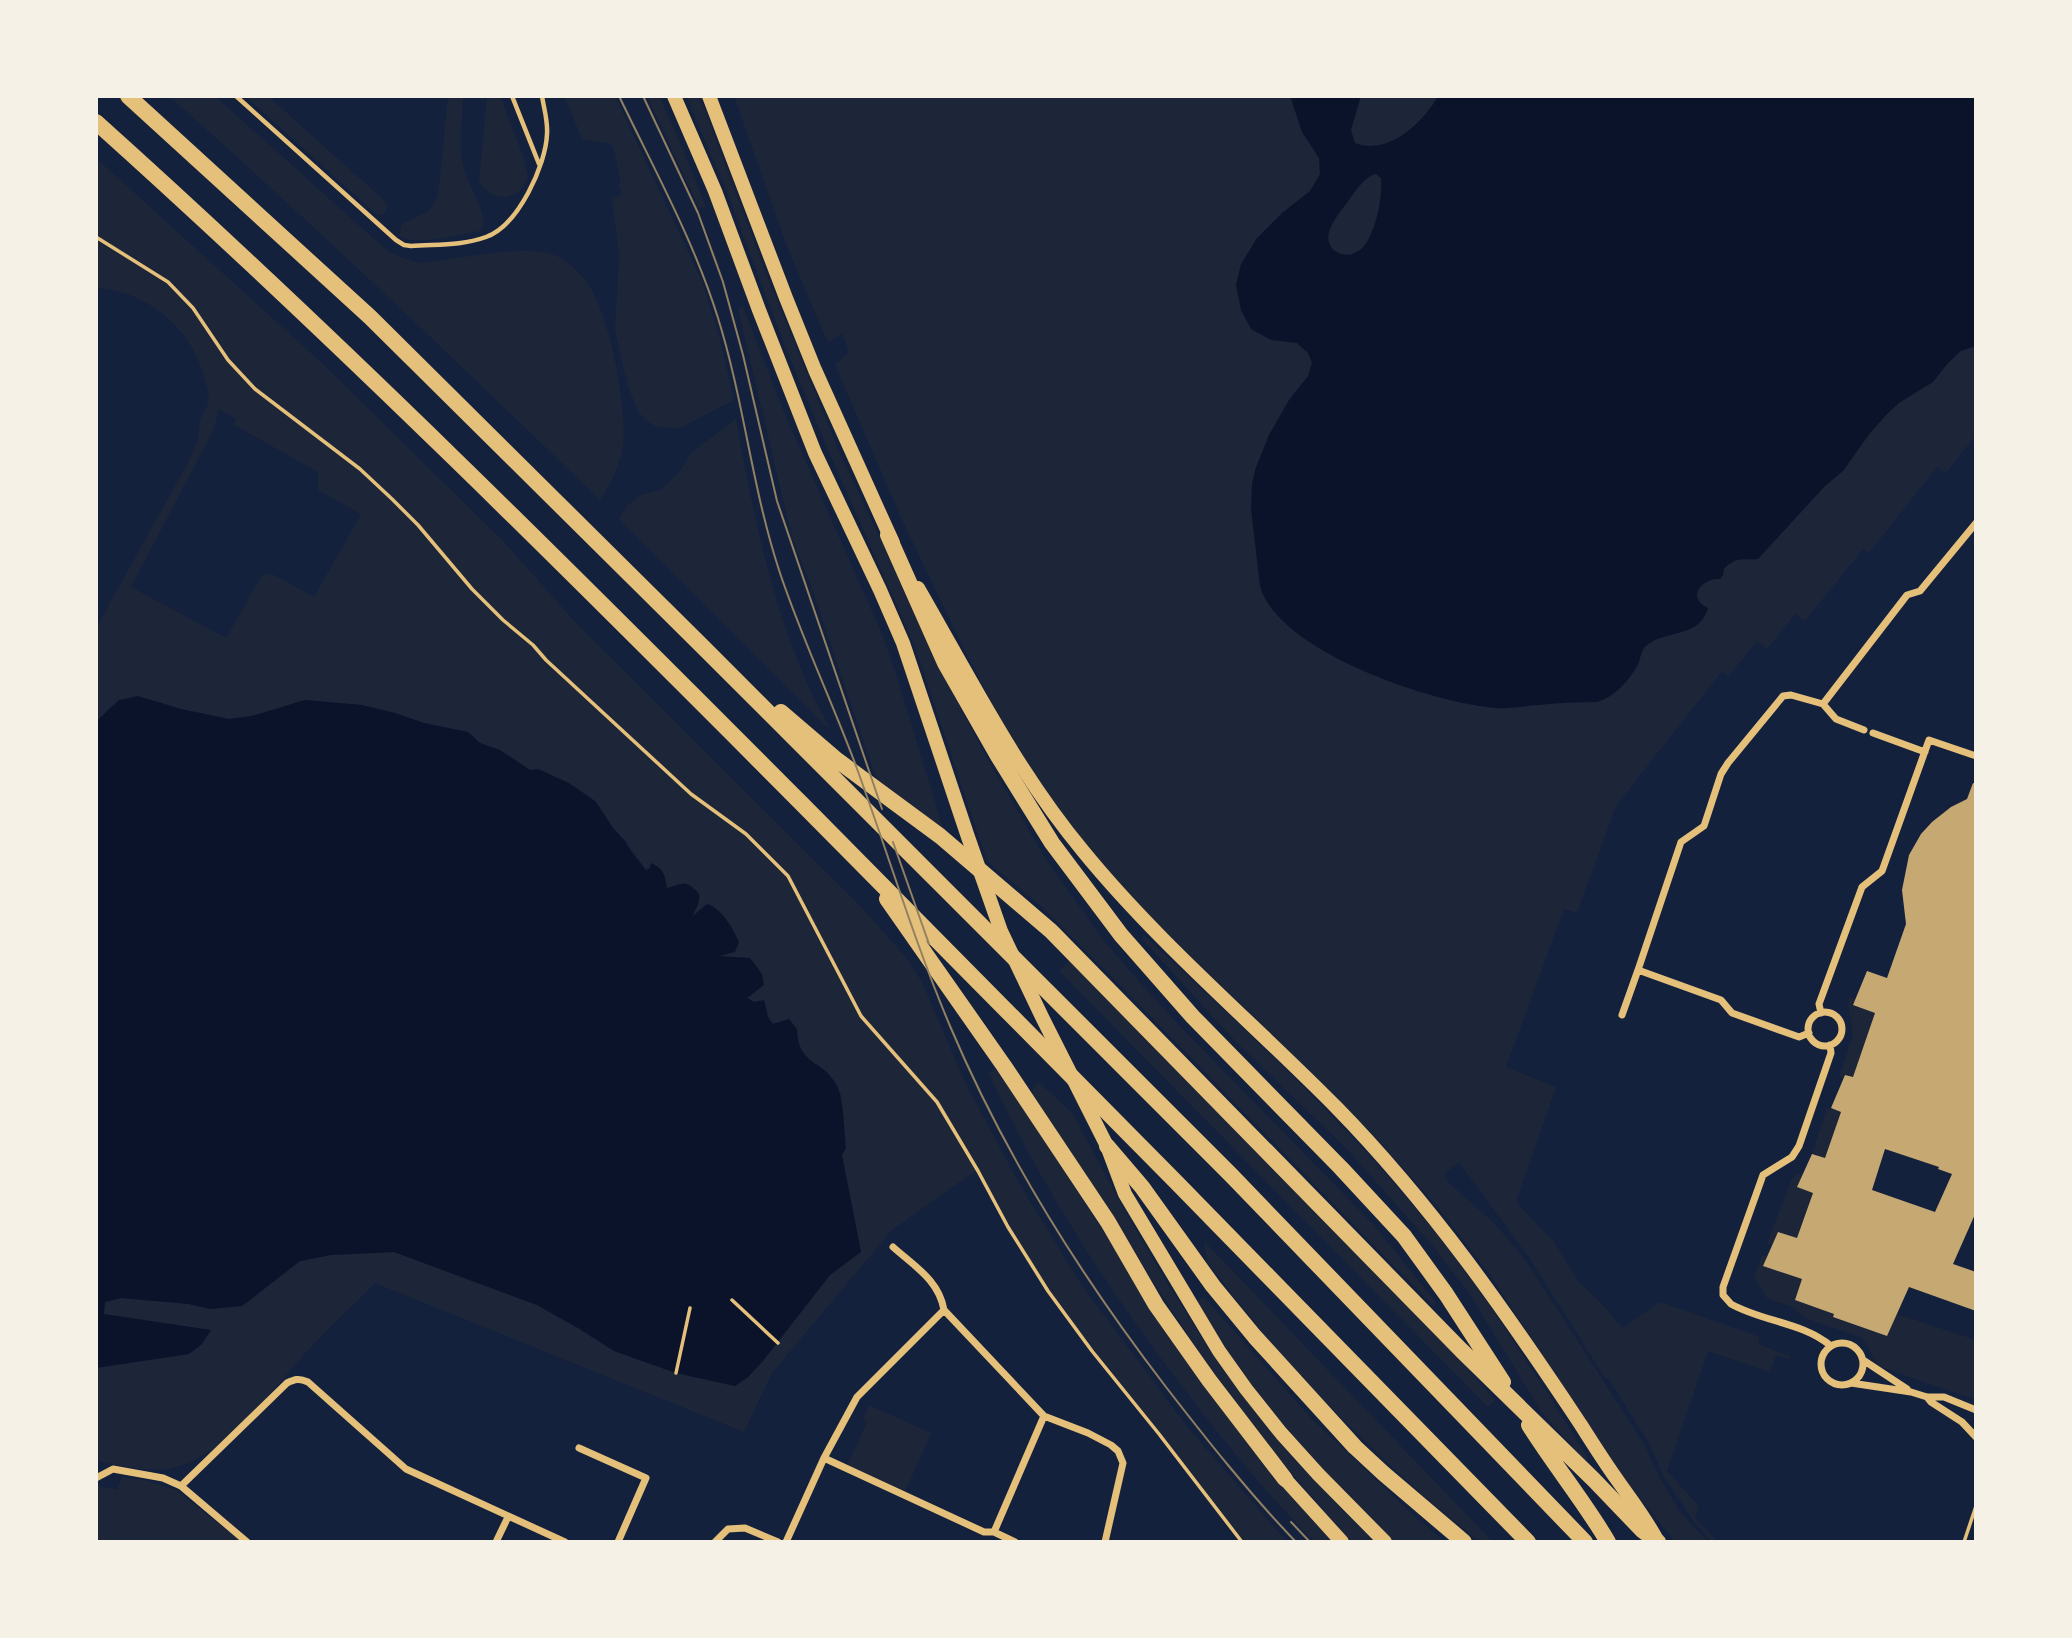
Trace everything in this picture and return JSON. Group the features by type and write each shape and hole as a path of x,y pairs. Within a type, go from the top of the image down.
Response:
{"highway":[{"path":"128,96 370,317 703,647 1231,1175 1585,1542"},
{"path":"96,122 203,218 334,342 672,674 1192,1196 1528,1542"},
{"path":"888,535 945,663 1052,843 1121,935 1193,1017 1404,1236 1446,1294 1547,1454 1593,1516 1608,1542"},
{"path":"703,647 837,760 940,836 1051,931 1461,1350 1642,1530 1658,1542"},
{"path":"871,873 1108,1222 1156,1305 1285,1479"},
{"path":"1107,1146 1142,1187 1213,1286 1255,1337 1332,1422 1383,1473 1464,1542"}],"main road":[{"path":"674,96 715,191 815,453 903,643 1001,931 1107,1146 1125,1194 1219,1351 1246,1389 1318,1474 1385,1542"},
{"path":"709,96 795,322 888,535 1009,747 1043,800 1081,850 1125,900 1336,1108 1393,1168 1442,1226 1648,1522 1658,1542"},
{"path":"1285,1479 1342,1542"}],"street":[{"path":"1823,705 1907,596 1920,591 1976,523"},
{"path":"1622,1015 1681,842 1704,826 1721,774 1783,696 1791,695 1823,705 1836,719 1864,730"},
{"path":"1873,733 1925,752"},
{"path":"1821,1013 1819,1004 1862,887 1882,871 1929,740 1976,756"},
{"path":"1638,970 1721,1000 1731,1013 1799,1037 1809,1033"},
{"path":"1821,1013 1834,1015 1842,1025 1840,1038 1830,1045 1817,1044 1809,1033 1811,1021 1821,1013"},
{"path":"1830,1045 1831,1053 1799,1146 1792,1157 1763,1175 1724,1280 1723,1291 1728,1302 1738,1308 1807,1331 1831,1346"},
{"path":"893,1247 936,1286 944,1310 1044,1416 1088,1433 1118,1451 1123,1463 1105,1542"},
{"path":"786,1542 824,1458 857,1396 944,1310"},
{"path":"1911,1392 1863,1360 1858,1351 1850,1345 1841,1343 1831,1346 1822,1360 1823,1371 1829,1380 1840,1385 1850,1383 1927,1397 1944,1397 1976,1409"},
{"path":"1850,1383 1859,1377 1863,1360"},
{"path":"181,1486 287,1383 301,1379 406,1469 565,1542"},
{"path":"1927,1397 1962,1422 1976,1437"},
{"path":"994,1532 1044,1416"},
{"path":"579,1448 646,1478 618,1542"},
{"path":"824,1458 984,1532 994,1532 1015,1542"},
{"path":"97,1476 113,1469 163,1478 181,1486 247,1542"},
{"path":"496,1542 508,1517"},
{"path":"715,1542 728,1529 745,1528 778,1542"}],"lane":[{"path":"236,96 380,227 404,245 459,245 490,236 518,210 536,178 545,149 547,118 542,96"},
{"path":"512,96 539,165"}],"path":[{"path":"96,237 168,282 194,308 228,360 255,389 360,470 418,525 463,579 503,620 691,794 746,834 788,876 861,1016 937,1102 1048,1291 1242,1542"},
{"path":"732,1300 778,1343"},
{"path":"676,1373 690,1308"},
{"path":"1964,1542 1976,1506"}],"shaded area":[{"path":"169,96 215,96 384,248 407,260 423,263 491,253 528,251 557,256 572,266 588,284 598,303 611,343 620,389 623,446 620,460 600,500 333,245"},
{"path":"245,96 268,96 386,202 386,212 377,215"},
{"path":"448,96 463,96 462,156 484,227 480,231 438,239 407,239 399,236 402,224 429,211 438,196"},
{"path":"487,96 500,96 524,159 528,177 519,191 505,197 491,194 479,181"},
{"path":"564,96 615,96 702,281 720,339 734,400 680,428 651,424 639,413 628,387 615,330 619,255 612,198 622,194 618,184 621,182 616,158 611,144 582,139"},
{"path":"647,96 659,96 706,207 699,208"},
{"path":"686,96 698,96 703,105 766,273 839,451 950,688 985,755 1047,861 1105,942 1137,979 1375,1226 1436,1302 1434,1307 1042,907 987,861 915,647 825,443 724,185"},
{"path":"734,96 1976,96 1976,435 1946,473 1937,467 1869,553 1863,549 1805,621 1795,614 1767,649 1757,641 1729,676 1722,671 1616,806 1577,913 1564,909 1506,1067 1556,1087 1516,1202 1554,1242 1579,1282 1622,1328 1660,1302 1760,1337 1758,1344 1790,1356 1789,1359 1776,1355 1770,1372 1708,1351 1667,1471 1699,1506 1695,1518 1718,1542 1712,1542 1695,1523 1663,1475 1650,1445 1608,1378 1605,1378 1530,1259 1459,1162 1444,1174 1449,1183 1496,1225 1526,1261 1644,1444 1680,1512 1708,1542 1675,1542 1619,1472 1488,1272 1438,1208 1325,1085 1146,913 1110,875 1047,796 1013,744 903,522 835,365 849,352 842,333 828,343 786,244"},
{"path":"1290,96 1361,96 1351,130 1355,143 1367,146 1392,141 1403,134 1423,117 1438,96 1976,96 1976,346 1961,351 1933,382 1888,413 1843,471 1825,486 1758,559 1732,562 1724,569 1720,579 1702,585 1697,594 1701,604 1708,608 1704,618 1689,629 1653,641 1645,647 1629,678 1609,697 1597,702 1495,708 1468,704 1398,685 1326,652 1296,632 1273,610 1260,586 1251,509 1255,470 1269,435 1289,400 1308,376 1312,363 1308,353 1297,343 1271,340 1251,329 1241,310 1236,285 1241,264 1257,238 1282,213 1310,191 1320,174 1319,158 1302,132","holes":["1376,174 1381,178 1381,196 1370,236 1360,250 1349,255 1337,253 1328,239 1334,221 1363,182"]},
{"path":"96,158 323,364 503,541 578,625 862,908 904,955 922,982 966,1084 1020,1185 1081,1284 1185,1424 1287,1542 1245,1542 1049,1291 978,1169 892,1230 772,1373 744,1432 375,1283 315,1343 242,1424 211,1450 176,1467 157,1470 96,1461 96,1368 189,1354 195,1328 103,1314 104,1302 121,1298 189,1304 210,1309 242,1306 300,1261 331,1255 394,1252 537,1305 614,1351 676,1373 735,1386 762,1362 830,1275 861,1252 842,1155 841,1094 823,1070 800,1049 783,1020 773,1024 768,1017 766,1004 746,998 752,996 745,957 719,955 735,951 732,927 712,905 707,904 693,916 699,896 692,886 685,883 667,888 649,865 647,870 644,867 596,802 583,792 538,769 530,770 500,750 480,743 468,732 424,723 362,705 305,700 252,716 229,719 159,702 112,705 96,722 96,628 190,459 198,438 201,417 207,406 208,390 195,353 186,338 162,313 131,296 96,288","holes":["219,409 236,419 234,425 318,472 318,490 361,514 314,597 272,574 262,575 226,638 131,587 213,431"]},
{"path":"743,307 786,417 882,634 943,828 878,784 792,537 738,309"},
{"path":"736,419 772,586 794,651 829,726 827,727 619,519 629,504 641,495 661,490 682,469 691,453"},
{"path":"138,696 229,719 252,716 305,700 362,705 424,723 468,732 480,743 500,750 530,770 538,769 569,783 596,802 646,870 651,863 659,868 667,888 684,884 698,892 699,901 693,916 707,904 722,914 739,942 735,952 719,956 750,958 762,974 764,985 747,998 754,1002 764,1000 768,1017 773,1024 789,1019 797,1029 798,1041 806,1056 830,1076 839,1090 846,1148 842,1155 861,1252 830,1275 748,1377 735,1386 676,1373 614,1351 537,1305 394,1252 331,1255 300,1261 242,1306 210,1309 189,1304 121,1298 105,1302 104,1314 211,1330 202,1344 189,1354 96,1368 96,722 119,700"},
{"path":"1143,934 1325,1109 1426,1221 1491,1307 1588,1458 1585,1460 1543,1414 1468,1292 1432,1245 1345,1147 1235,1041 1143,940"},
{"path":"1071,960 1446,1344 1495,1400 1488,1407 1059,971"},
{"path":"1850,997 1855,999 1853,1005 1875,1013 1853,1077 1846,1075 1844,1078 1839,1077 1853,1034 1848,1005"},
{"path":"995,1069 1025,1108 1162,1322 1335,1542 1315,1542 1260,1484 1150,1343 1051,1193 988,1072"},
{"path":"1040,1083 1072,1113 1166,1281 1238,1390 1296,1462 1374,1542 1352,1542 1343,1533 1257,1433 1218,1381 1034,1099 1032,1090"},
{"path":"1827,1108 1841,1112 1825,1158 1812,1154"},
{"path":"1796,1174 1802,1175 1798,1187 1813,1193 1797,1238 1778,1232 1772,1245 1767,1244 1791,1180"},
{"path":"1204,1241 1493,1542 1480,1542 1436,1507 1340,1417 1275,1348 1207,1262"},
{"path":"1762,1255 1768,1257 1764,1266 1802,1279 1795,1300 1834,1314 1834,1318 1887,1336 1897,1314 1976,1340 1976,1400 1881,1367 1860,1337 1805,1318 1792,1307 1767,1298 1754,1278"},
{"path":"1204,1297 1310,1417 1445,1542 1389,1542 1321,1471 1250,1384 1196,1302"},
{"path":"869,1405 931,1433 905,1492 847,1466 867,1422 863,1419"},
{"path":"122,1477 141,1479 176,1490 242,1542 96,1542 96,1485 117,1490"}],"building":[{"path":"1973,783 1976,784 1976,1212 1953,1264 1976,1272 1976,1311 1909,1287 1887,1336 1795,1300 1802,1279 1763,1266 1778,1232 1797,1238 1813,1193 1797,1187 1812,1154 1825,1158 1841,1112 1831,1108 1845,1075 1853,1077 1875,1013 1853,1005 1867,971 1887,978 1906,924 1902,890 1909,855 1921,834 1932,822 1951,807 1967,799","holes":["1885,1149 1939,1167 1938,1169 1952,1174 1935,1212 1872,1190"]}],"tram line":[{"path":"619,96 673,206 708,289 727,349 762,508 779,570 856,766 925,962 972,1074 1046,1213 1104,1302 1213,1446 1296,1542"},
{"path":"643,96 698,213 723,282 777,501 882,809"},
{"path":"893,842 929,944"},
{"path":"1291,1522 1310,1542"}]}
